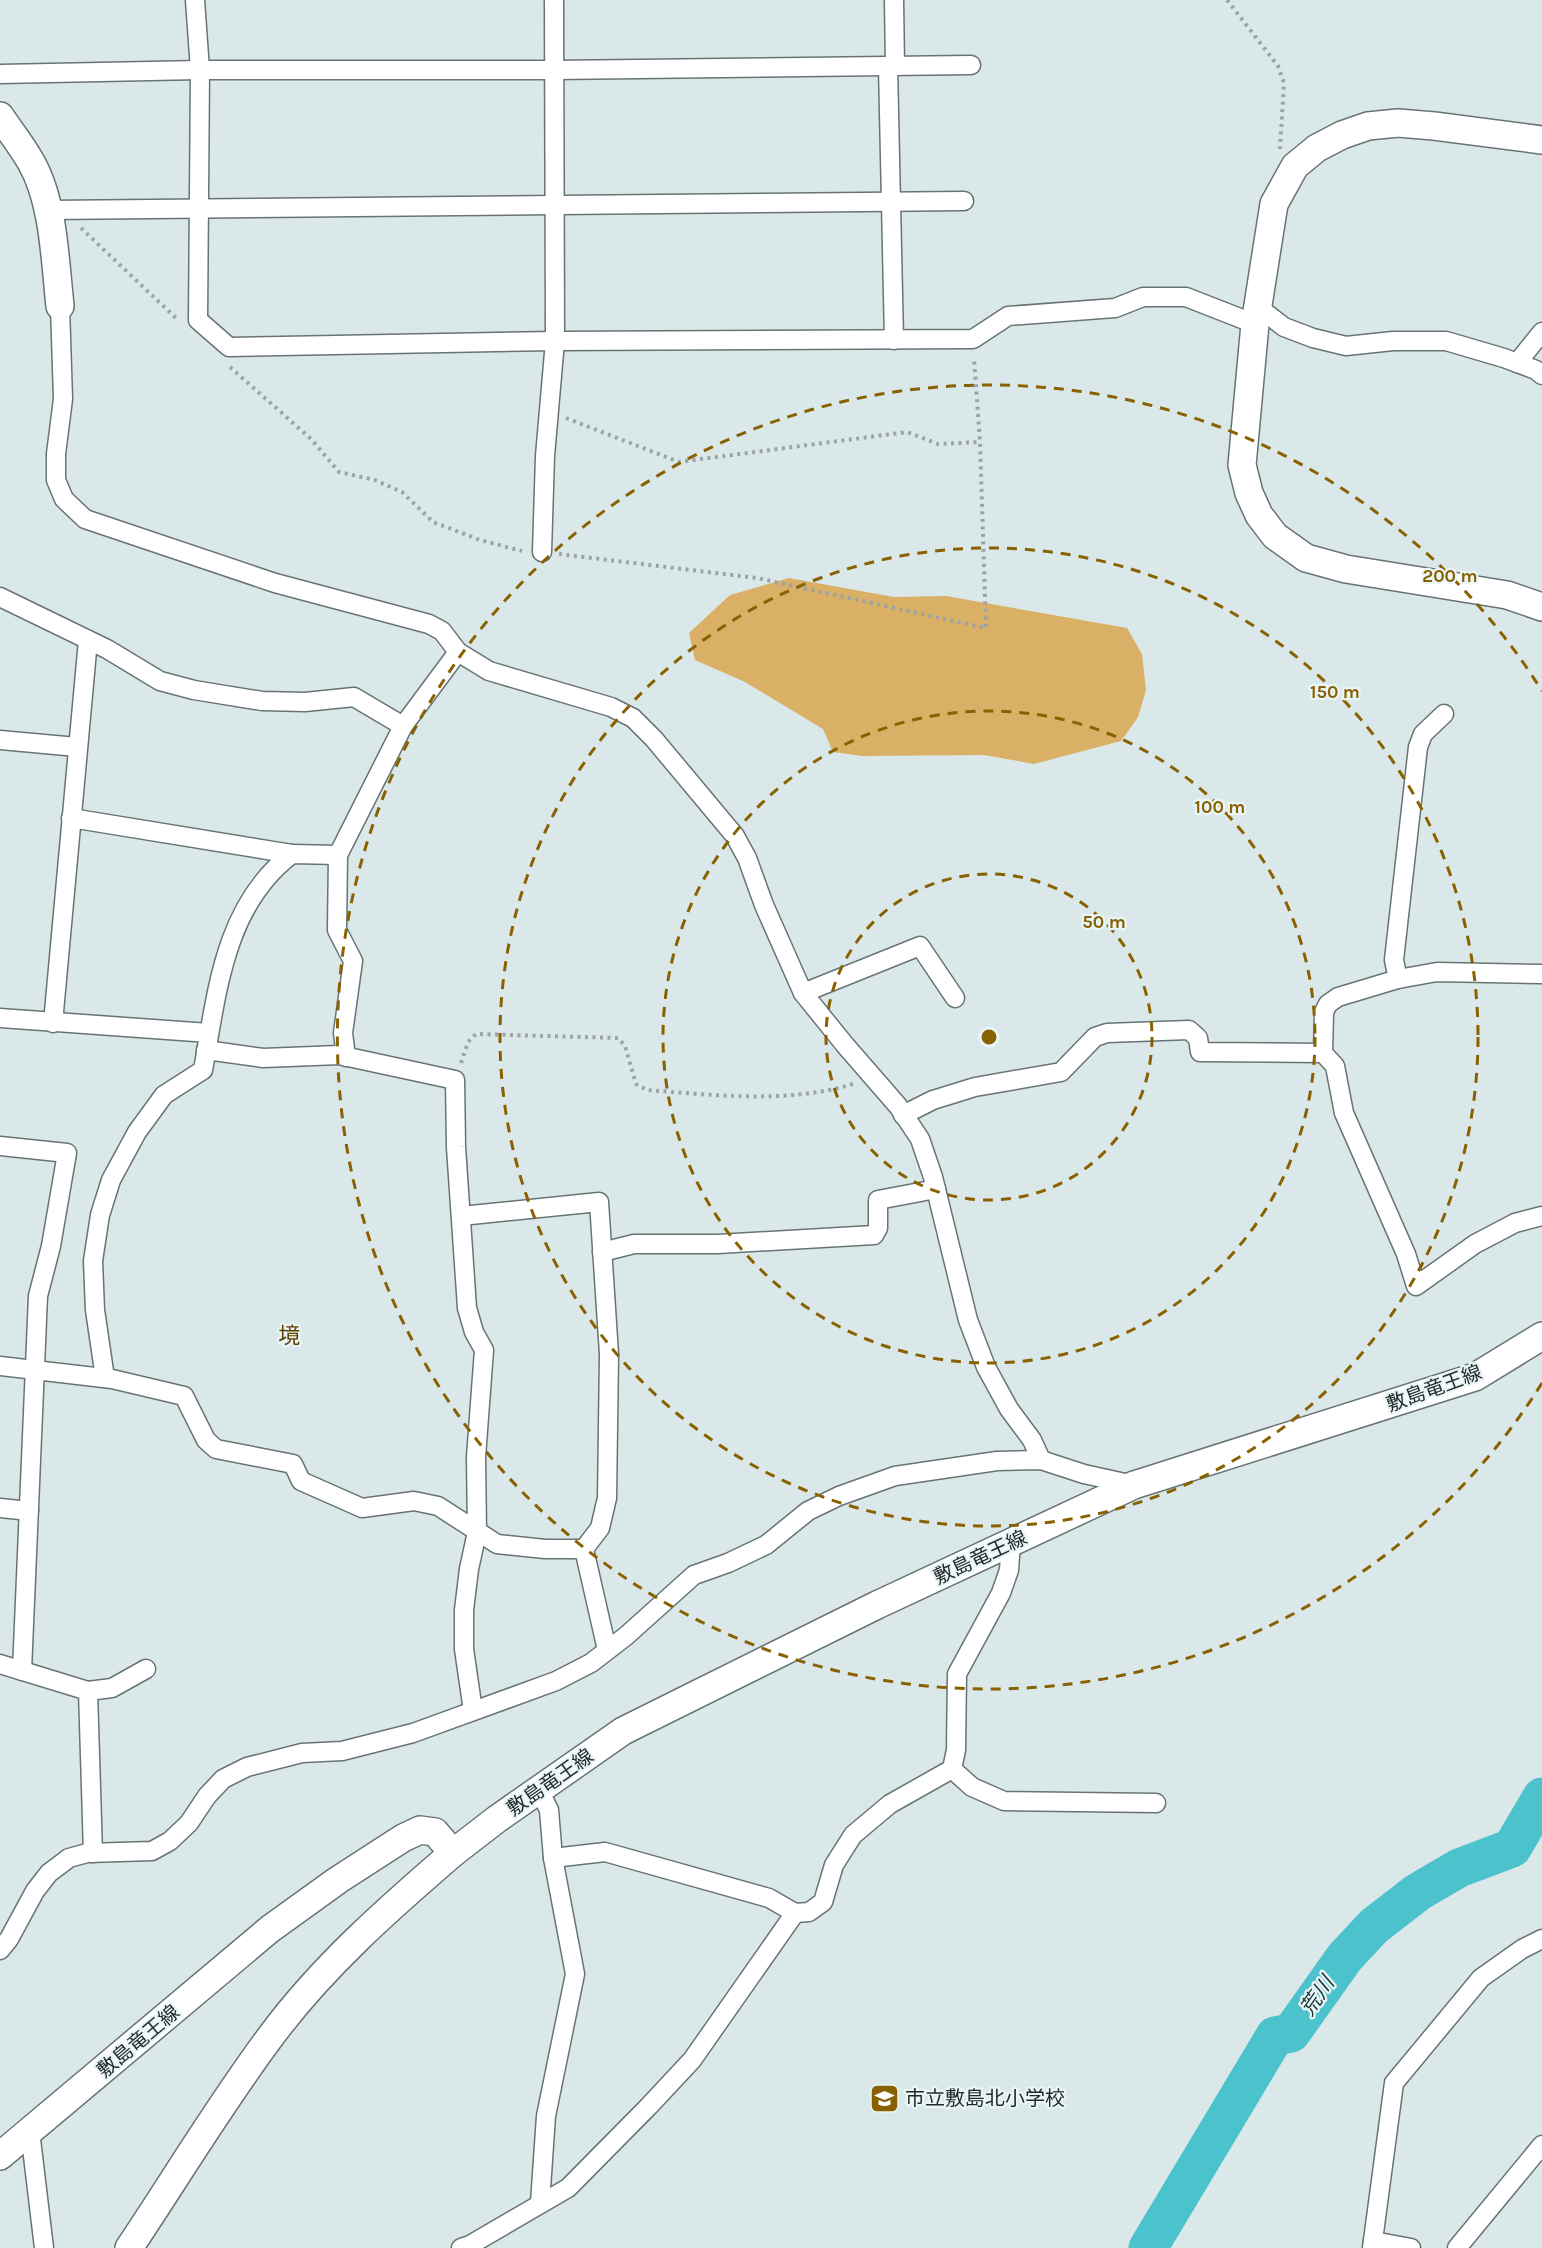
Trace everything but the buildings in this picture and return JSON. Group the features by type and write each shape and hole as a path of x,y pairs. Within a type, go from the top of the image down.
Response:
{"main road":[{"path":"0,116 32,163 54,209 60,306"},
{"path":"1542,140 1398,123 1368,126 1342,135 1317,148 1295,166 1274,204 1257,316 1242,465 1249,493 1259,515 1275,536 1306,558 1346,568 1507,595 1542,607"},
{"name":"敷島竜王線","path":"129,2248 271,2036 311,1988 357,1940 453,1853 623,1731 877,1605 1134,1485 1475,1377 1542,1336"},
{"name":"敷島竜王線","path":"0,2156 270,1929 338,1880 402,1838 420,1830 435,1832 453,1853"}],"street":[{"path":"195,0 200,70 198,321 229,347 555,341 973,339 1008,316 1115,308 1143,297 1186,297 1257,316 1314,339 1346,346 1393,341 1446,341 1517,363 1536,370 1542,375"},
{"path":"542,552 542,498 555,341 554,0"},
{"path":"894,0 890,201 894,340"},
{"path":"0,74 200,70 554,70 971,65"},
{"path":"54,209 964,201"},
{"path":"60,306 63,399 56,454 56,480 64,499 85,519 275,584 429,624 442,631 458,652 489,671 611,707 633,718 654,739 735,836 747,858 764,905 803,993 873,1077 920,1139 936,1189 968,1320 986,1367 1009,1409 1032,1440 1041,1460"},
{"path":"1517,363 1542,332"},
{"path":"0,597 88,640 160,681 194,690 262,701 304,702 354,698 403,726"},
{"path":"53,1023 88,640"},
{"path":"346,1057 343,1033 353,961 337,930 338,855 403,726 458,652"},
{"path":"1398,979 1394,960 1418,747 1423,734 1444,714"},
{"path":"0,740 77,747"},
{"path":"71,818 292,854 338,855"},
{"path":"105,1378 95,1310 93,1261 100,1215 111,1179 137,1132 164,1095 203,1070 220,975 233,932 263,880 292,854"},
{"path":"803,993 920,946 955,998"},
{"path":"1542,974 1437,972 1398,979 1338,996 1328,1004 1324,1012 1323,1053 1335,1066 1344,1113 1406,1254 1416,1286 1475,1244 1515,1222 1542,1216"},
{"path":"0,1018 208,1042 263,1058 346,1057 455,1080 456,1147 467,1308 474,1332 484,1350 476,1457 477,1532 469,1569 464,1610 464,1648 473,1711"},
{"path":"903,1115 933,1100 975,1087 1061,1072 1095,1037 1107,1033 1189,1030 1198,1038 1200,1052 1323,1053"},
{"path":"0,1146 67,1153 51,1246 38,1296 22,1671"},
{"path":"602,1252 634,1244 718,1244 874,1234 878,1228 878,1200 936,1189"},
{"path":"461,1216 598,1202 609,1354 608,1498 600,1528 584,1549"},
{"path":"0,1365 105,1378 184,1396 206,1440 216,1449 293,1464 301,1481 362,1508 414,1500 438,1506 497,1544 545,1550 584,1549"},
{"path":"0,1950 9,1939 35,1891 49,1873 69,1858 93,1853 152,1851 170,1841 189,1823 207,1796 223,1779 247,1767 302,1753 342,1751 413,1733 556,1681 591,1663 673,1596 694,1575 728,1563 766,1545 808,1511 839,1496 895,1476 997,1461 1041,1460 1084,1474 1134,1485"},
{"path":"0,1508 29,1511"},
{"path":"553,1858 605,1852 769,1898 795,1913 808,1912 823,1902 834,1865 853,1835 890,1804 952,1769 956,1750 957,1674 1001,1593 1009,1570 1011,1542"},
{"path":"584,1549 607,1650"},
{"path":"0,1664 88,1690 112,1688 146,1669"},
{"path":"88,1690 93,1853"},
{"path":"952,1769 972,1787 1004,1801 1156,1803"},
{"path":"538,1790 549,1810 553,1858 575,1974 546,2116 540,2203"},
{"path":"467,2247 568,2188 692,2060 795,1913"},
{"path":"1411,2248 1372,2244 1394,2083 1480,1978 1522,1949 1542,1939"},
{"path":"30,2131 44,2248"},
{"path":"1457,2248 1542,2145"}],"path":[{"path":"1227,0 1278,66 1284,83 1284,110 1279,157"},
{"path":"54,209 180,322"},
{"path":"223,361 311,439 339,472 375,480 402,492 433,522 480,540 526,552 757,578 986,628 980,442 973,339"},
{"path":"549,411 680,462 907,432 938,444 980,442"},
{"path":"455,1080 468,1042 476,1034 618,1038 625,1046 636,1084 647,1090 770,1096 833,1090 873,1077"}],"shaded area":[{"path":"789,578 894,597 946,596 1127,628 1142,654 1146,690 1138,717 1121,741 1034,764 984,755 863,756 833,752 823,729 745,682 695,660 689,633 730,595"}],"waterway":[{"name":"荒川","path":"1148,2248 1275,2036 1291,2033 1345,1957 1374,1926 1418,1892 1459,1868 1512,1848 1542,1797"}],"place":[{"name":"市立敷島北小学校","path":"884,2098"}],"district":[{"name":"境","path":"289,1335"}]}
